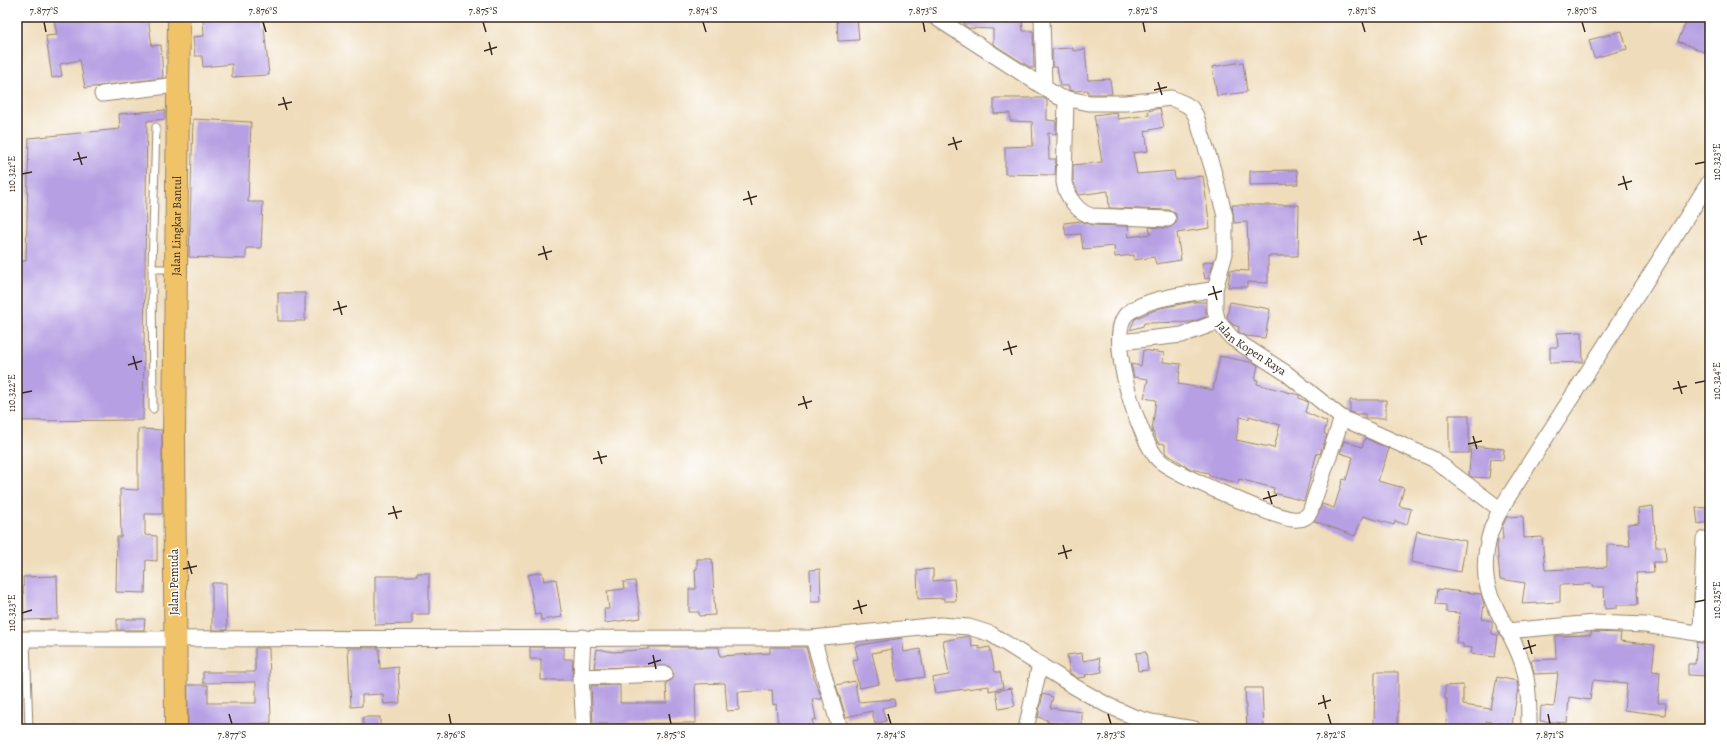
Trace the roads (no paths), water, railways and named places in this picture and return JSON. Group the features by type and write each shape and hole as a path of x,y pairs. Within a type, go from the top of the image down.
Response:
{"main road":[{"name":"Jalan Lingkar Bantul","path":"174,436 179,17"},
{"name":"Jalan Pemuda","path":"174,436 176,729"}],"street":[{"name":"Jalan Kopen Raya","path":"935,17 1044,85 1059,97 1089,103 1126,103 1171,98 1191,108 1196,116 1222,198 1225,254 1215,289 1215,310 1218,322 1232,338 1286,373 1342,418 1433,459 1501,510"},
{"path":"1042,17 1044,85"},
{"path":"102,94 177,85"},
{"path":"1066,99 1064,182 1069,197 1082,212 1092,216 1168,219"},
{"path":"1529,729 1528,698 1525,673 1516,649 1488,592 1485,572 1490,533 1501,510 1704,198 1710,181"},
{"path":"1215,289 1153,302 1127,314 1122,321 1120,342 1121,366 1141,428 1151,450 1159,460 1172,469 1278,515 1296,519 1305,518 1309,514 1342,418"},
{"path":"1120,342 1177,336 1218,322"},
{"path":"1506,631 1594,623 1645,625 1706,634 1704,539"},
{"path":"21,639 582,637 813,638 940,625 960,626 991,634 1081,691 1107,705 1132,723 1194,729"},
{"path":"582,637 581,677 584,729"},
{"path":"813,638 840,729"},
{"path":"1026,729 1040,664"},
{"path":"581,677 665,674"}],"lane":[{"path":"153,409 152,269 156,127"},
{"path":"152,269 175,269"},
{"path":"21,639 29,729"}]}
